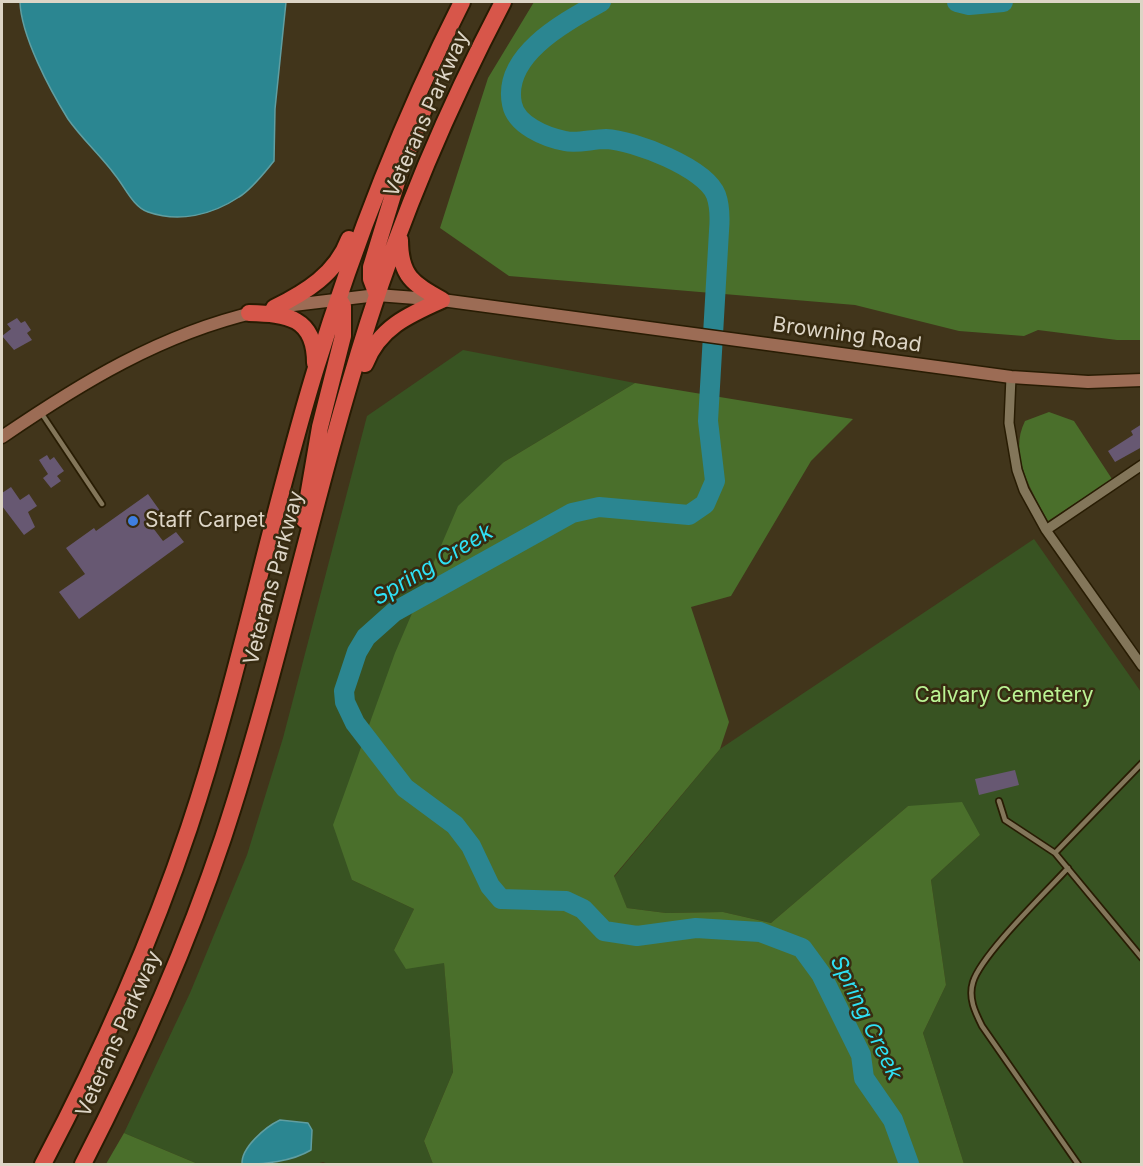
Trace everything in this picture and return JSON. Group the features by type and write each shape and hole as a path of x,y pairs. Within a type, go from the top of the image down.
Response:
{"highway":[{"name":"Veterans Parkway","path":"43,1164 104,1042 163,898 189,827 240,651 315,374 339,298 371,207 401,135 463,2"},
{"path":"377,296 371,279 371,267 400,172 463,2"},
{"name":"Veterans Parkway","path":"83,1164 134,1062 195,915 223,839 259,720 328,461 377,296 437,140 502,2"},
{"path":"274,308 297,297 317,282 339,260 383,152 401,135"},
{"path":"400,234 400,253 405,272 416,285 442,300"},
{"path":"299,569 306,498 320,427 343,336 343,306 339,298"},
{"path":"328,461 342,445 373,346 400,320 442,300"},
{"path":"249,313 289,316 303,325 313,345 315,374"},
{"path":"32,1164 37,1156 55,1142"}],"street":[{"name":"Browning Road","path":"2,437 40,411 133,356 212,324 274,308 339,298 377,296 442,300 1011,377 1088,382 1142,380"},
{"path":"1011,377 1009,423 1017,470 1034,511 1142,666"},
{"path":"1046,530 1142,465"}],"lane":[{"path":"40,411 102,504"},
{"path":"1055,853 1142,763"},
{"path":"999,801 1005,820 1055,853 1142,958"},
{"path":"1068,868 985,960 973,981 972,990 975,1012 982,1026 1078,1164"}],"green space":[{"path":"534,2 1141,2 1141,340 1117,340 1038,330 1024,336 959,331 855,305 509,276 440,228 488,78"},
{"path":"463,350 635,383 504,462 352,880 414,909 394,950 444,962 453,1072 424,1141 433,1164 328,1164 323,1162 316,1164 198,1164 124,1133 190,993 247,855 283,738 367,416"},
{"path":"635,383 853,419 811,461 731,596 691,607 729,722 720,749 614,876 627,908 666,913 723,912 771,923 908,806 962,802 980,835 931,880 946,985 923,1033 964,1164 433,1164 424,1141 453,1072 444,963 406,969 394,950 414,909 352,880 333,825 395,653 458,506 504,462"},
{"path":"1049,412 1074,421 1112,479 1048,521 1029,485 1019,447 1020,434 1025,421"},
{"name":"Calvary Cemetery","path":"1034,539 1141,692 1141,1164 964,1164 923,1033 946,985 931,880 980,835 908,806 771,923 723,912 666,913 627,908 614,877 720,749"},
{"path":"124,1133 198,1164 106,1164"}],"water":[{"path":"20,2 286,2 275,109 274,161 249,190 207,213 172,217 148,212 138,206 110,168 73,126 61,107 45,78 25,31"},
{"path":"280,1120 308,1123 312,1130 311,1150 278,1162 242,1164 245,1151 255,1139"}],"building":[{"path":"17,318 21,323 25,321 31,330 27,333 32,340 14,350 2,336 11,329 7,324"},
{"path":"1142,424 1142,447 1115,462 1108,451 1133,435 1131,431"},
{"path":"47,455 50,460 54,457 64,471 57,476 61,481 51,488 43,478 48,474 39,460"},
{"path":"11,487 20,500 29,494 37,506 28,512 35,527 24,535 2,506 2,493"},
{"path":"148,494 163,515 150,524 163,541 176,532 184,542 79,619 59,592 85,574 66,548 94,528 96,531"},
{"path":"1015,770 1019,785 979,795 975,779"}],"waterway":[{"name":"Spring Creek","path":"601,2 554,30 526,55 511,86 512,104 519,118 540,133 570,142 606,139 633,144 684,166 710,185 716,195 720,222 708,421 715,481 705,504 689,515 599,507 572,513 394,612 366,637 357,652 344,691 345,702 355,723 405,788 455,825 471,846 490,886 501,899 566,901 583,909 604,931 637,936 696,928 760,932 802,948 821,974 861,1055 864,1078 893,1120 909,1164"},
{"name":"Spring Creek","path":"957,2 969,5 1003,2"}],"place":[{"name":"Staff Carpet","path":"133,521"}]}
